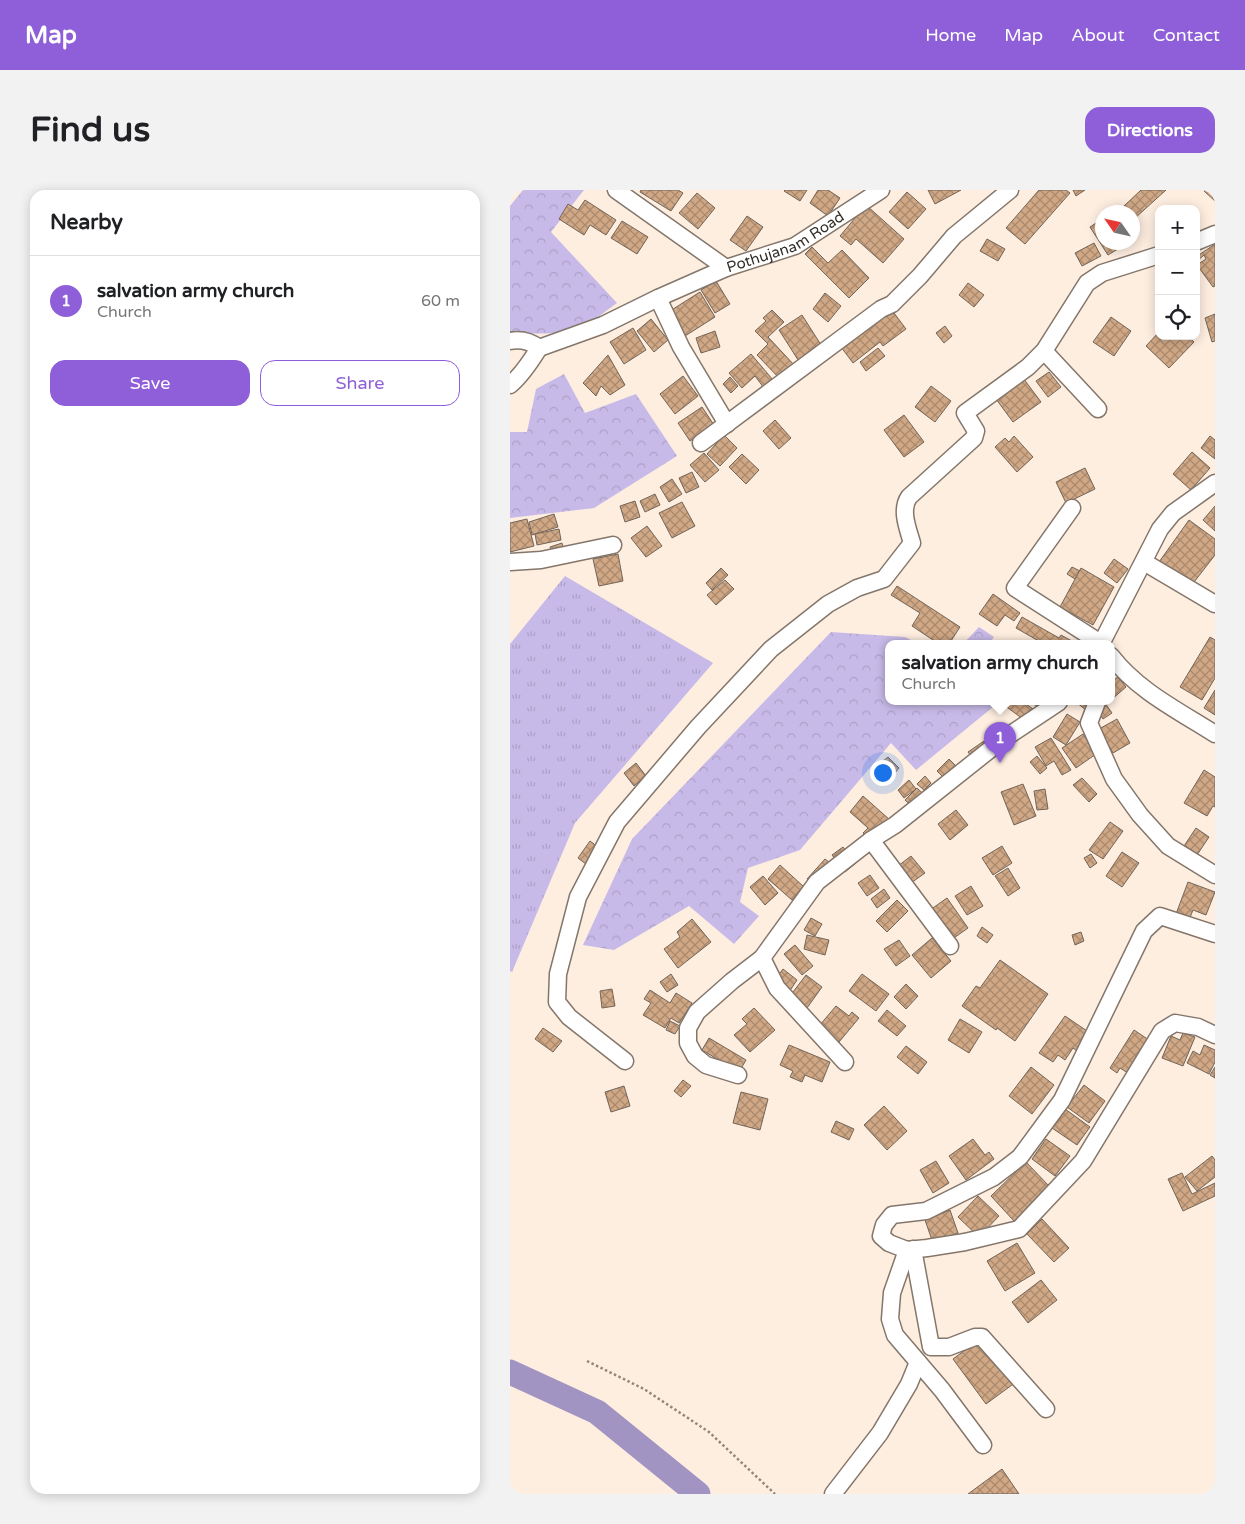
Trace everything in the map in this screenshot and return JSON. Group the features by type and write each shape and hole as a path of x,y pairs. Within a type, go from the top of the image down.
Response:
{"street":[{"name":"Pothujanam Road","path":"623,192 726,268 795,246 882,190"},
{"path":"701,443 881,309 892,304 920,276 954,236 1010,190"},
{"path":"1200,240 1215,234"},
{"path":"625,1061 569,1017 557,1002 558,974 578,897 617,822 698,727 770,649 828,604 857,588 884,579 912,543 904,503 974,438 976,431 965,413 1028,367 1044,351 1087,284 1102,273 1155,256"},
{"path":"510,385 517,380 539,348 602,325 726,268"},
{"path":"658,298 681,347 727,424"},
{"path":"510,341 532,342 539,348"},
{"path":"1044,351 1098,409"},
{"path":"1107,640 1160,529 1173,513 1215,483"},
{"path":"1072,508 1015,588 1093,640"},
{"path":"510,562 541,560 613,545"},
{"path":"1144,562 1215,604"},
{"path":"1115,661 1152,694 1215,734"},
{"path":"738,1075 706,1065 695,1056 688,1043 688,1028 697,1012 762,958 817,882 871,840 895,825 1002,740 1054,705"},
{"path":"1096,705 1089,722 1114,779 1140,815 1168,846 1215,875"},
{"path":"871,840 950,946"},
{"path":"1215,934 1160,916 1144,931 1062,1100 1020,1157 994,1177 926,1211 892,1215 884,1225 881,1236 889,1243 910,1250 965,1242 1019,1229 1083,1161 1162,1031 1175,1023 1198,1027 1215,1035"},
{"path":"762,958 777,988 845,1062"},
{"path":"910,1250 892,1292 890,1319 895,1335 942,1390 983,1445"},
{"path":"910,1250 931,1347 949,1347 975,1337 982,1337 1046,1409"},
{"path":"833,1494 880,1433 909,1384 918,1362"}],"path":[{"path":"587,1361 644,1389 709,1432 775,1494"}],"green space":[{"path":"523,190 584,190 551,232 617,303 576,333 510,334 510,206"},
{"path":"564,374 585,413 636,394 677,456 594,508 510,518 510,432 527,432 536,389"},
{"path":"565,576 713,663 575,823 512,972 510,971 510,644"},
{"path":"979,627 994,637 992,640 967,640"},
{"path":"831,632 905,637 911,640 885,640 885,705 991,705 993,707 916,770 891,743 800,850 748,868 740,902 759,916 734,944 689,906 614,950 583,945 632,839"}],"building":[{"path":"641,190 678,190 683,193 671,211 640,192"},
{"path":"785,190 807,190 800,201"},
{"path":"818,190 828,190 840,198 828,216 810,203"},
{"path":"928,190 961,190 935,204"},
{"path":"1039,190 1066,190 1070,193 1025,244 1006,228"},
{"path":"1073,190 1085,190 1076,196"},
{"path":"1141,190 1166,190 1140,214 1140,205 1125,205"},
{"path":"1215,190 1215,201 1204,191"},
{"path":"907,192 926,209 908,229 889,212"},
{"path":"697,193 715,208 698,229 679,213"},
{"path":"585,200 616,220 606,235 590,225 584,235 559,219 568,204 578,210"},
{"path":"866,205 904,239 883,263 856,239 851,245 840,236"},
{"path":"747,216 763,227 746,251 730,240"},
{"path":"622,221 648,237 637,254 611,238"},
{"path":"1095,224 1095,235 1090,227"},
{"path":"987,239 1005,249 998,261 980,251"},
{"path":"1094,243 1095,250 1098,250 1101,256 1082,266 1075,253"},
{"path":"1215,244 1215,286 1213,287 1200,269 1200,263 1206,259 1204,255 1200,258 1200,254"},
{"path":"812,247 828,263 842,250 869,278 849,298 805,254"},
{"path":"1105,250 1116,250 1108,255"},
{"path":"716,281 730,304 715,313 701,290"},
{"path":"968,283 984,295 974,307 959,295"},
{"path":"700,292 715,317 685,336 670,311"},
{"path":"825,293 841,306 828,322 813,309"},
{"path":"891,309 906,329 883,346 880,342 853,363 841,347"},
{"path":"772,310 784,322 768,337 796,367 782,381 757,355 768,344 755,331 766,321 763,318"},
{"path":"1215,314 1215,341 1212,342 1205,318"},
{"path":"802,315 823,348 800,363 779,330"},
{"path":"1111,317 1131,331 1114,356 1093,342"},
{"path":"651,319 668,340 654,352 637,331"},
{"path":"945,326 952,336 944,343 936,333"},
{"path":"633,328 646,350 624,364 610,342"},
{"path":"715,331 720,347 701,353 696,338"},
{"path":"1155,336 1155,340 1192,340 1194,342 1169,368 1146,346"},
{"path":"878,348 885,356 866,371 860,362"},
{"path":"751,354 773,380 764,388 755,376 742,388 729,373"},
{"path":"608,355 625,385 610,395 601,386 596,396 583,383"},
{"path":"1049,372 1061,387 1048,397 1036,381"},
{"path":"683,376 698,396 675,414 660,394"},
{"path":"730,377 738,386 731,393 723,384"},
{"path":"1023,378 1041,402 1013,422 996,399"},
{"path":"931,386 951,401 935,422 915,407"},
{"path":"702,407 714,425 690,441 678,423"},
{"path":"904,415 924,442 904,457 884,430"},
{"path":"775,420 791,438 779,449 763,431"},
{"path":"724,435 737,448 720,466 707,454"},
{"path":"1014,436 1033,457 1017,472 995,447 1005,438 1009,442"},
{"path":"1210,436 1215,440 1215,459 1201,448"},
{"path":"1192,452 1210,468 1191,490 1173,474"},
{"path":"704,453 719,470 705,482 690,465"},
{"path":"742,454 759,470 746,484 729,467"},
{"path":"1085,468 1095,489 1066,503 1056,482"},
{"path":"692,472 699,487 686,493 679,478"},
{"path":"672,479 682,494 669,502 660,487"},
{"path":"655,494 660,505 645,512 640,501"},
{"path":"635,501 640,517 625,522 620,506"},
{"path":"682,502 695,526 672,538 659,513"},
{"path":"1215,506 1215,531 1203,520"},
{"path":"554,514 558,527 532,535 529,522"},
{"path":"527,519 534,546 510,552 510,523"},
{"path":"1189,520 1215,539 1215,555 1191,586 1159,562"},
{"path":"647,526 662,546 646,557 631,538"},
{"path":"559,529 561,540 537,545 535,534"},
{"path":"562,543 564,551 553,555 550,547"},
{"path":"618,554 623,581 599,586 593,559"},
{"path":"1114,559 1128,569 1117,583 1104,573"},
{"path":"1072,567 1080,571 1075,579 1067,574"},
{"path":"721,568 728,575 712,590 706,583"},
{"path":"1081,568 1114,587 1093,625 1060,607"},
{"path":"725,580 734,589 716,605 707,595"},
{"path":"897,586 960,627 952,640 933,640 912,626 920,613 891,595"},
{"path":"993,594 1020,613 1014,621 1005,615 997,626 979,614"},
{"path":"1022,617 1059,638 1061,635 1070,640 1037,640 1016,628"},
{"path":"1210,637 1215,640 1215,678 1202,700 1180,687"},
{"path":"1118,677 1126,687 1115,697 1115,679"},
{"path":"1215,690 1215,715 1204,708"},
{"path":"1004,705 1027,705 1036,711 1027,722"},
{"path":"1035,705 1045,705 1042,709"},
{"path":"1080,705 1092,705 1087,711"},
{"path":"1102,705 1106,705 1112,713 1103,719 1096,710"},
{"path":"1067,714 1080,722 1066,745 1053,737"},
{"path":"1117,719 1130,743 1113,753 1099,729"},
{"path":"1083,734 1096,754 1076,768 1062,748"},
{"path":"1051,738 1071,770 1062,775 1054,761 1046,766 1035,747"},
{"path":"984,741 992,752 976,763 968,752"},
{"path":"1037,756 1047,768 1040,774 1030,762"},
{"path":"888,757 899,768 894,774 882,762"},
{"path":"949,759 963,773 951,785 937,771"},
{"path":"636,763 646,776 634,786 624,773"},
{"path":"1204,770 1215,777 1215,807 1213,806 1207,816 1184,803"},
{"path":"925,776 931,783 924,790 917,784"},
{"path":"1082,778 1097,794 1089,802 1073,785"},
{"path":"909,780 916,789 904,798 898,790"},
{"path":"1023,784 1036,816 1014,825 1001,792"},
{"path":"917,788 932,802 920,814 905,800"},
{"path":"1045,789 1048,809 1037,810 1034,791"},
{"path":"863,796 890,820 877,845 863,833 868,828 850,812"},
{"path":"956,810 968,825 950,840 938,824"},
{"path":"1110,822 1123,831 1103,859 1089,850"},
{"path":"1196,828 1209,837 1197,855 1184,846"},
{"path":"590,841 603,851 591,868 578,858"},
{"path":"1002,846 1012,863 993,875 982,858"},
{"path":"843,847 856,863 845,872 832,855"},
{"path":"1122,852 1139,863 1122,887 1106,876"},
{"path":"1091,854 1097,863 1090,868 1084,858"},
{"path":"911,856 925,873 911,883 898,866"},
{"path":"825,859 835,867 817,888 807,879"},
{"path":"780,865 804,887 792,900 768,879"},
{"path":"1008,868 1020,888 1008,896 995,876"},
{"path":"870,875 879,888 867,896 858,883"},
{"path":"763,876 778,893 765,905 750,887"},
{"path":"1188,882 1215,892 1206,915 1193,910 1189,920 1176,914"},
{"path":"971,886 983,906 967,915 955,896"},
{"path":"884,889 890,898 877,908 871,899"},
{"path":"947,898 968,928 951,940 930,910"},
{"path":"897,900 908,911 887,932 876,921"},
{"path":"811,918 822,924 815,936 804,930"},
{"path":"692,919 711,942 678,968 664,949 680,937 677,932"},
{"path":"982,927 993,935 987,943 977,936"},
{"path":"1081,932 1084,941 1075,945 1072,935"},
{"path":"807,935 829,940 825,955 804,949"},
{"path":"932,938 951,961 931,978 912,955"},
{"path":"899,940 910,956 896,966 884,949"},
{"path":"795,945 813,966 802,975 784,954"},
{"path":"1000,960 1048,994 1015,1041 962,1006 976,986 980,988"},
{"path":"783,969 797,980 789,992 774,981"},
{"path":"671,974 678,985 667,992 660,982"},
{"path":"862,974 889,994 876,1011 849,991"},
{"path":"806,975 822,987 807,1008 790,996"},
{"path":"906,984 918,996 906,1009 894,997"},
{"path":"612,989 615,1006 602,1008 600,991"},
{"path":"650,990 670,1003 676,993 692,1003 679,1023 671,1018 665,1028 643,1015 651,1003 644,999"},
{"path":"836,1006 849,1016 852,1012 859,1018 839,1042 819,1026"},
{"path":"754,1008 775,1030 750,1052 734,1035 747,1024 742,1019"},
{"path":"887,1010 906,1026 897,1036 878,1021"},
{"path":"1065,1016 1090,1033 1077,1051 1073,1048 1065,1060 1058,1055 1053,1062 1039,1053"},
{"path":"960,1019 982,1032 969,1053 948,1040"},
{"path":"670,1021 680,1026 675,1034 666,1030"},
{"path":"543,1028 562,1041 553,1052 535,1039"},
{"path":"1134,1030 1149,1040 1128,1073 1120,1068 1117,1073 1110,1068"},
{"path":"1183,1033 1195,1037 1183,1066 1162,1058 1171,1036 1180,1040"},
{"path":"709,1038 746,1060 739,1072 702,1050"},
{"path":"789,1045 830,1062 822,1082 805,1075 802,1082 790,1077 793,1071 780,1065"},
{"path":"1204,1045 1215,1050 1215,1062 1209,1074 1187,1063 1193,1051 1200,1055"},
{"path":"906,1046 927,1062 918,1074 897,1057"},
{"path":"1031,1067 1054,1085 1032,1114 1009,1096"},
{"path":"1215,1067 1215,1078 1210,1075"},
{"path":"683,1080 691,1086 681,1097 674,1091"},
{"path":"1084,1085 1105,1101 1089,1123 1067,1107"},
{"path":"624,1086 630,1106 611,1112 605,1092"},
{"path":"741,1092 768,1099 760,1130 733,1123"},
{"path":"884,1106 907,1131 887,1150 864,1125"},
{"path":"1065,1109 1090,1127 1077,1145 1052,1128"},
{"path":"836,1121 854,1129 849,1140 831,1132"},
{"path":"973,1139 985,1155 989,1152 994,1159 966,1180 949,1156"},
{"path":"1046,1139 1070,1156 1055,1176 1032,1159"},
{"path":"1212,1156 1215,1160 1215,1177 1197,1191 1185,1177"},
{"path":"936,1161 949,1183 933,1193 920,1170"},
{"path":"1026,1162 1049,1186 1014,1221 991,1196"},
{"path":"1182,1173 1192,1194 1215,1183 1215,1196 1183,1211 1168,1179"},
{"path":"978,1196 999,1216 979,1237 958,1217"},
{"path":"950,1210 958,1233 933,1243 925,1220"},
{"path":"1042,1219 1069,1248 1054,1262 1027,1234"},
{"path":"1017,1243 1035,1273 1005,1291 987,1261"},
{"path":"1041,1280 1057,1300 1028,1323 1012,1302"},
{"path":"983,1337 1016,1382 986,1404 953,1359"},
{"path":"1002,1469 1019,1494 968,1494"}],"waterway":[{"path":"510,1372 597,1412 698,1494"}],"place":[{"name":"salvation army church","path":"1000,763"}]}
